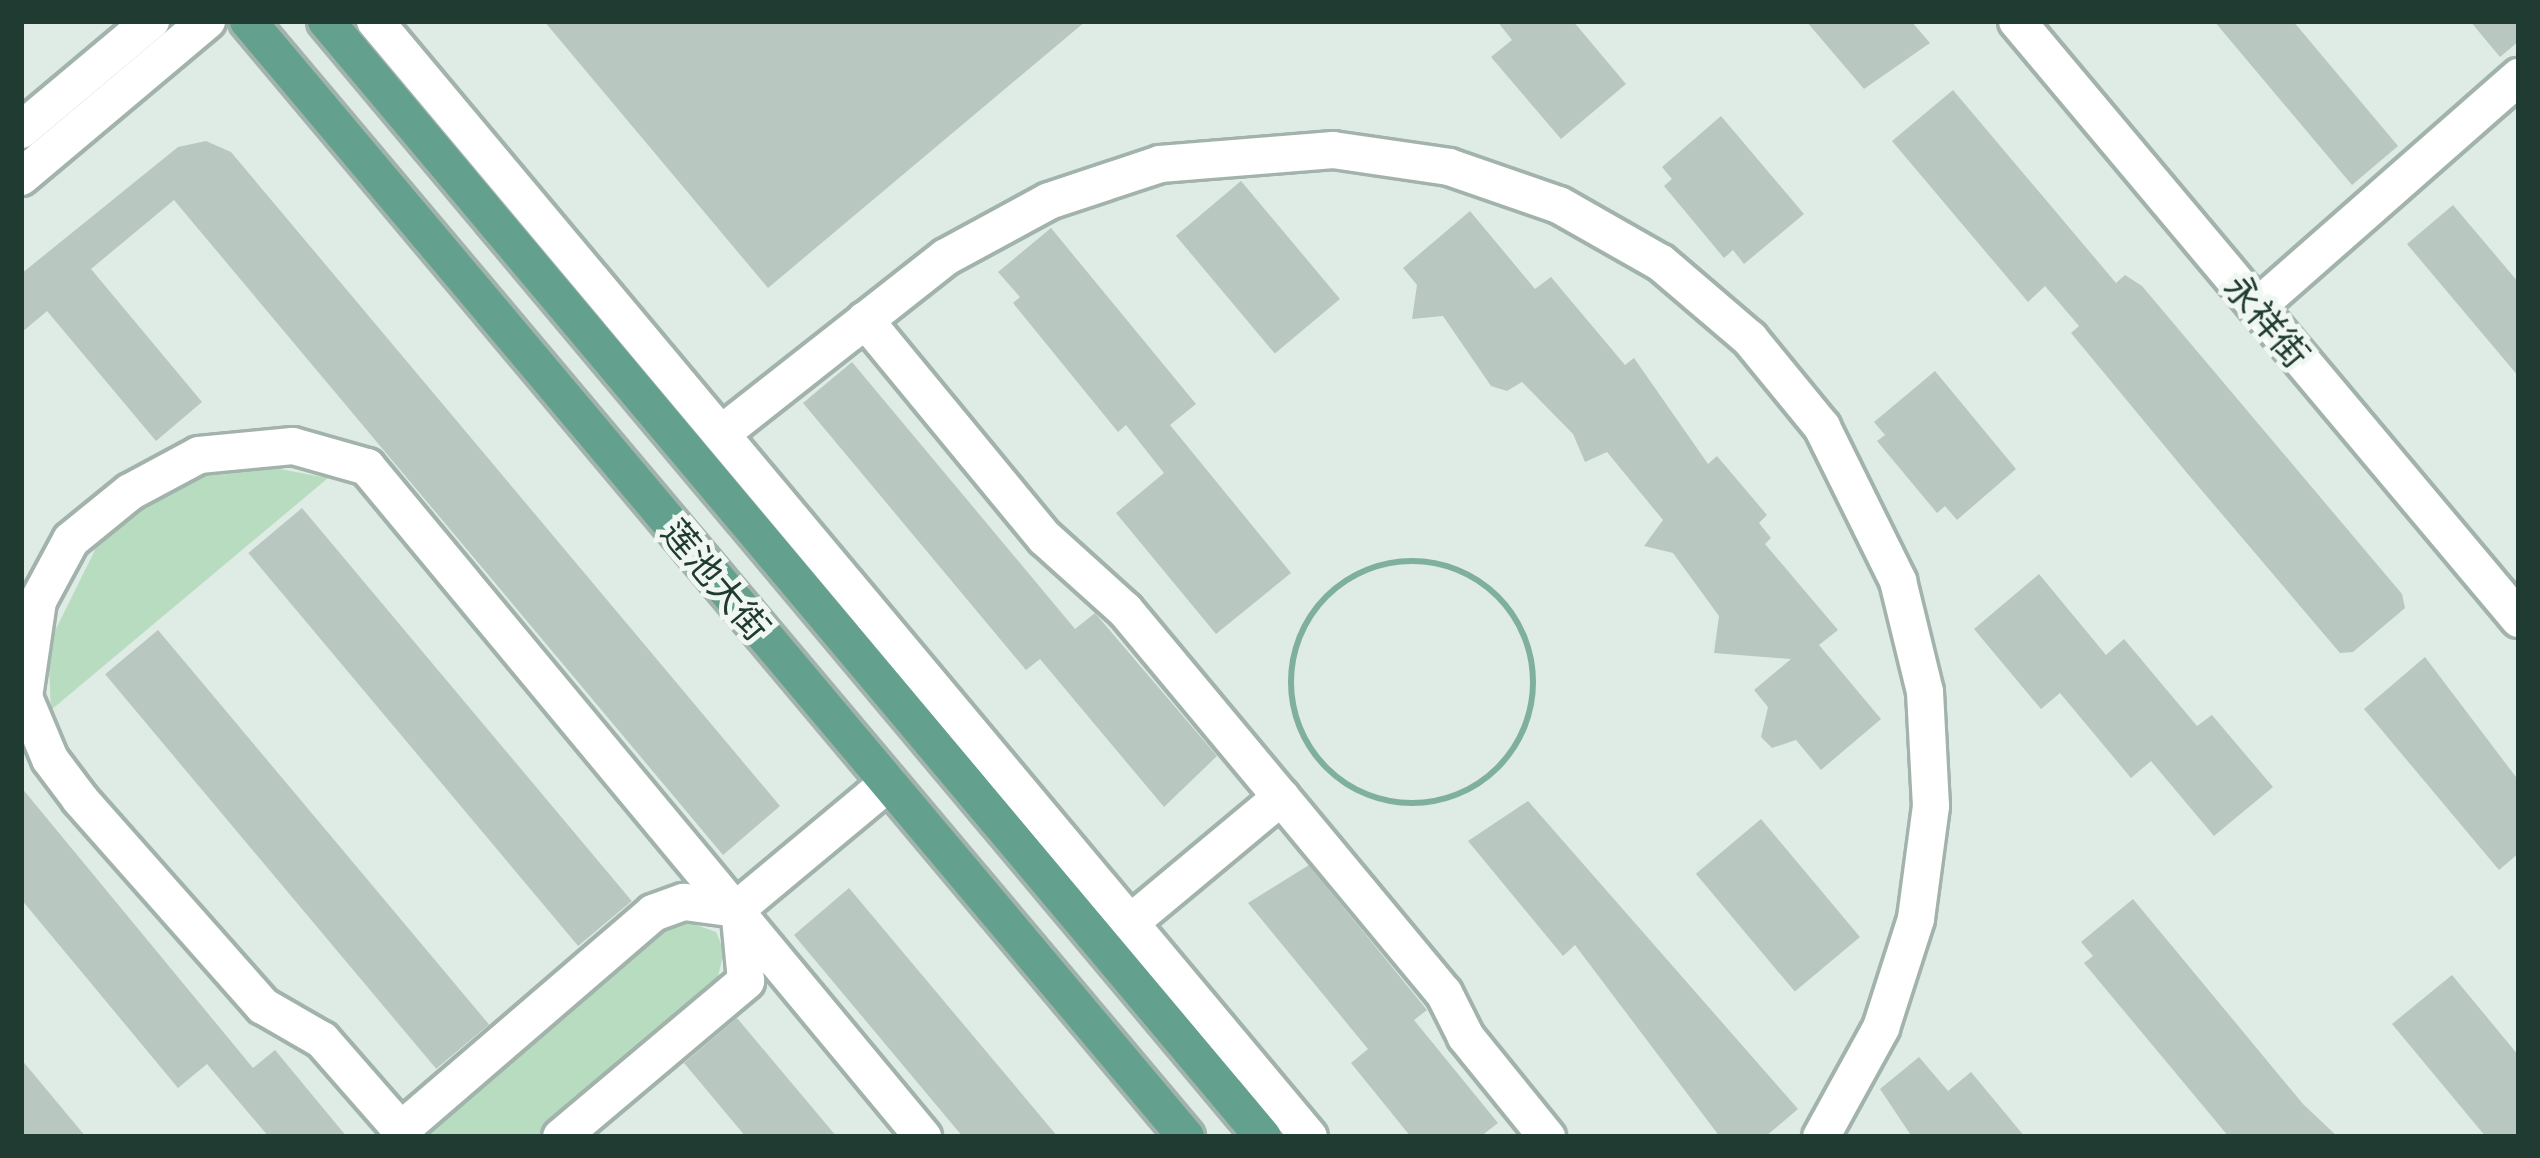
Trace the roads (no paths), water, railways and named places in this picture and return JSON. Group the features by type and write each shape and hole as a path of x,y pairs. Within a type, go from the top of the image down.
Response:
{"main road":[{"name":"莲池大街","path":"248,21 1186,1137"},
{"name":"莲池大街","path":"326,21 1263,1137"}],"street":[{"path":"21,130 151,21"},
{"path":"21,177 207,21"},
{"path":"375,21 1310,1137"},
{"name":"永祥街","path":"2017,21 2519,619"},
{"path":"2257,307 2519,77"},
{"path":"721,434 946,257 1048,201 1160,164 1275,150 1391,156 1504,184 1611,232 1707,299 1788,381 1852,476 1898,581 1925,692 1931,806 1916,920 1881,1028 1821,1137"},
{"path":"865,320 1045,538 1125,610 1444,993 1466,1037 1547,1137"},
{"path":"888,783 736,909 684,902 653,913 404,1134 322,1040 241,983 80,799 37,733 24,698 38,602 71,540 130,491 199,455 255,444 367,467 736,909 923,1137"},
{"path":"1130,923 1281,797"},
{"path":"561,1137 746,981 751,958 736,909"}]}
